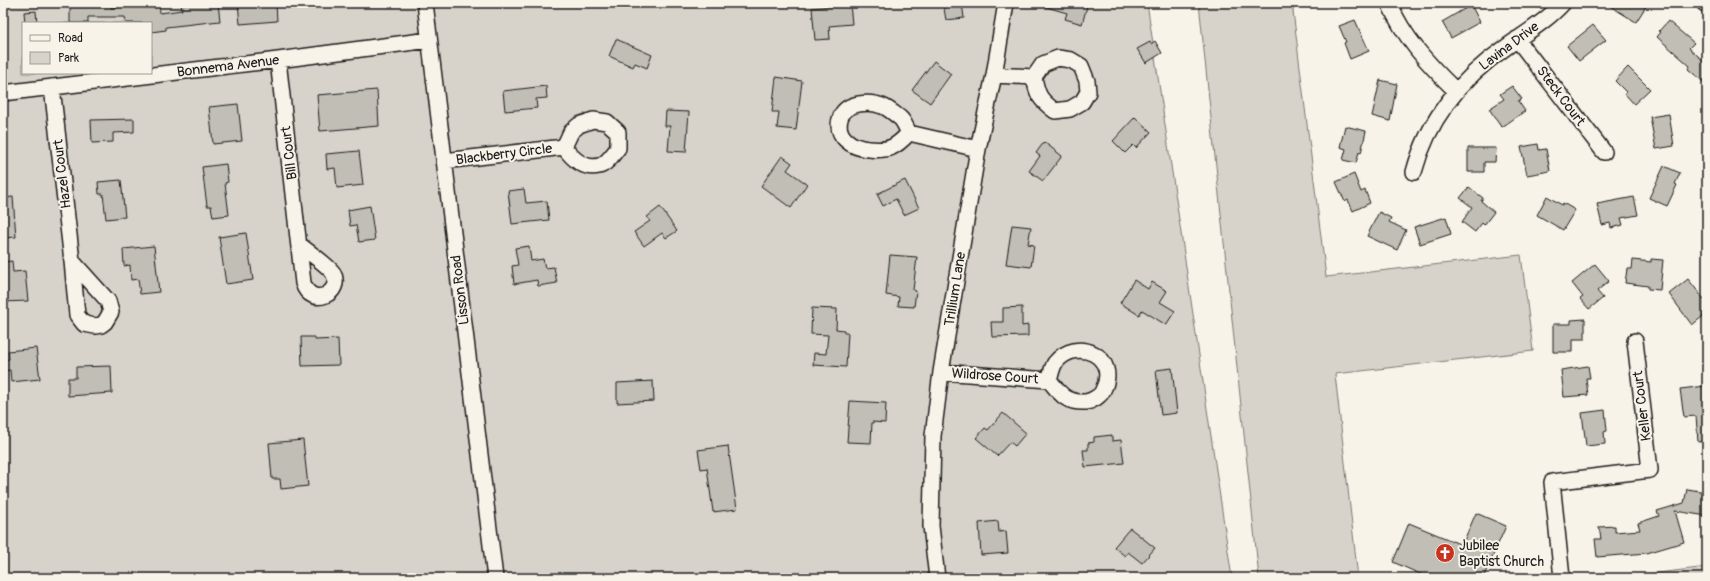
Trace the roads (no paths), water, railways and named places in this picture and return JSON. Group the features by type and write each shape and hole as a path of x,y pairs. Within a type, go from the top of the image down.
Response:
{"street":[{"name":"Lisson Road","path":"425,3 495,578"},
{"name":"Trillium Lane","path":"937,578 931,526 932,443 941,372 978,149 994,75 1006,3"},
{"path":"1389,3 1405,35 1430,66 1456,90"},
{"name":"Lavina Drive","path":"1414,172 1425,138 1456,90 1483,64 1563,3"},
{"name":"Steck Court","path":"1517,39 1604,152"},
{"name":"Bonnema Avenue","path":"3,92 278,60 429,40"},
{"name":"Bill Court","path":"278,60 300,245"},
{"path":"994,75 1034,77"},
{"name":"Hazel Court","path":"52,87 72,261"},
{"path":"909,133 978,149"},
{"name":"Blackberry Circle","path":"444,161 564,147"},
{"name":"Keller Court","path":"1562,578 1552,482 1650,470 1635,341"},
{"name":"Wildrose Court","path":"941,372 1049,380"}],"place":[{"name":"Jubilee Baptist Church","path":"1445,553"}]}
